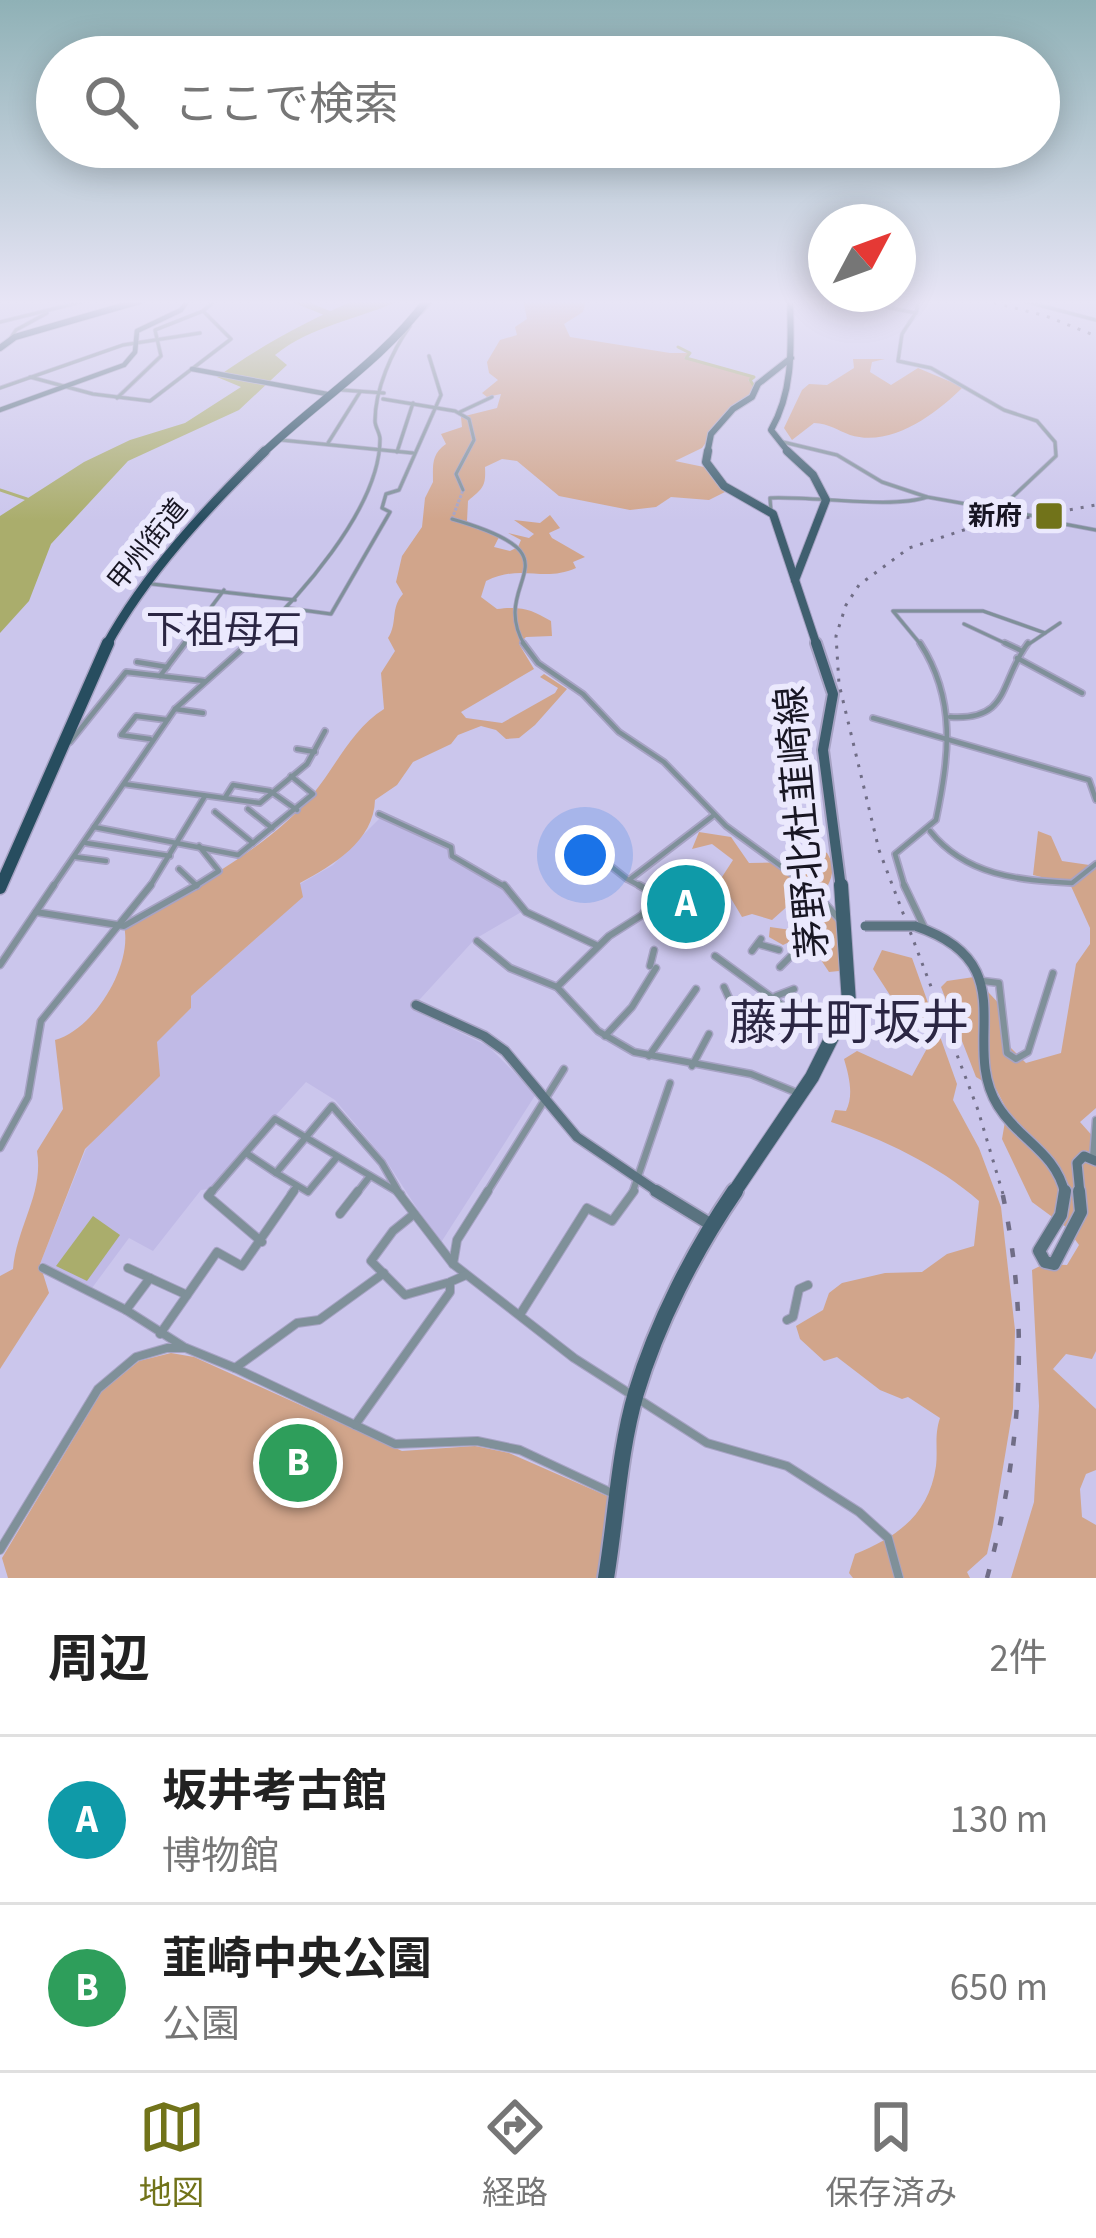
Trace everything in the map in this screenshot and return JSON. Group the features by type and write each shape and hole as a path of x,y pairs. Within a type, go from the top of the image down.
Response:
{"highway":[{"name":"甲州街道","path":"1,886 103,652 146,583 215,500 353,374"}],"main road":[{"path":"771,374 751,398 733,409 705,447 707,467 718,481 771,512"},
{"path":"789,374 785,406 771,425 773,436 812,469 826,496 794,583"},
{"name":"茅野北杜韮崎線","path":"606,1578 635,1396 658,1332 712,1225 800,1095 850,1003 846,926 823,750 834,699 771,512"}],"street":[{"path":"0,388 38,374"},
{"path":"0,410 96,374"},
{"path":"116,398 142,374"},
{"path":"30,376 116,398 150,401 188,374"},
{"path":"218,374 326,394 360,392 455,411 471,410 491,397"},
{"path":"0,965 175,709 295,600 363,505 380,438 374,426 387,374"},
{"path":"287,608 331,614 390,512 382,508 386,494 399,490 441,395 434,374"},
{"path":"941,374 1012,414 1037,421 1054,442 1052,461 1006,503 985,510"},
{"path":"327,445 360,392"},
{"path":"397,452 413,403"},
{"path":"455,411 469,419 475,436 456,474 463,490"},
{"path":"773,436 838,455 882,482 927,496 1034,516"},
{"path":"276,440 412,453"},
{"path":"771,512 770,498 826,496 907,504 927,496"},
{"path":"452,519 518,542 525,563 516,622 529,652 583,694 619,732 664,762 714,815 799,876 846,926 920,927 955,949 983,980 990,1020 986,1068 995,1102 1054,1163 1066,1195 1064,1211 1039,1250 1045,1262 1054,1264 1060,1259 1076,1226 1081,1201 1077,1163 1084,1156 1094,1160 1096,1120"},
{"path":"1043,520 1093,530 1096,523"},
{"path":"146,583 295,600"},
{"path":"160,676 224,590"},
{"path":"920,927 896,854 936,820 950,716 943,678 918,637 893,611 983,611 1045,633"},
{"path":"950,716 974,718 998,705 1022,651 1060,623"},
{"path":"964,624 1022,651"},
{"path":"1017,658 1082,693"},
{"path":"137,662 167,667"},
{"path":"55,760 126,672 204,681"},
{"path":"175,709 203,713"},
{"path":"154,740 122,735 136,716 167,720"},
{"path":"873,718 1089,780 1096,800"},
{"path":"124,784 260,802 302,772 325,731"},
{"path":"296,749 316,752"},
{"path":"94,827 238,855 313,794 291,776"},
{"path":"225,799 232,785 271,790 297,810"},
{"path":"0,1148 28,1097 41,1022 116,927 140,904 205,796"},
{"path":"248,809 273,829"},
{"path":"215,812 254,844"},
{"path":"379,814 451,847 452,856 495,878 520,900 526,912 598,946"},
{"path":"629,880 714,815"},
{"path":"928,829 946,854 966,866 1021,881 1072,883 1096,864"},
{"path":"84,843 170,856"},
{"path":"36,912 116,927 154,913 219,871 199,846"},
{"path":"74,856 106,861"},
{"path":"557,987 598,946 642,915 656,895 603,860"},
{"path":"179,869 197,886"},
{"path":"667,900 677,890"},
{"path":"700,920 706,908"},
{"path":"477,940 510,968 557,987 605,1036 650,1056 772,1077 800,1095"},
{"path":"757,944 779,950"},
{"path":"605,1036 632,1007 653,967 654,950"},
{"path":"715,956 776,996 786,1008"},
{"path":"780,967 791,956"},
{"path":"983,980 999,983 1007,1053 1016,1059 1028,1052 1054,974"},
{"path":"724,987 729,998"},
{"path":"650,1056 696,989"},
{"path":"776,996 794,989"},
{"path":"416,1005 484,1036 525,1070 577,1137 712,1225"},
{"path":"692,1066 709,1034"},
{"path":"453,1264 457,1240 563,1069"},
{"path":"521,1313 587,1208 618,1221 638,1181 670,1083"},
{"path":"276,1173 332,1106 382,1163 414,1214 466,1275 574,1358 707,1443 787,1466 817,1481 888,1538 899,1578"},
{"path":"262,1242 208,1196 275,1119 399,1192"},
{"path":"246,1153 308,1192 337,1157"},
{"path":"340,1214 370,1176"},
{"path":"160,1334 217,1252 242,1267 297,1186"},
{"path":"414,1214 393,1231 371,1261 405,1295 466,1275"},
{"path":"43,1268 126,1310 186,1348 395,1444 477,1441 520,1450 619,1497"},
{"path":"128,1268 187,1295"},
{"path":"235,1368 297,1323 320,1321 384,1273"},
{"path":"126,1310 151,1278"},
{"path":"355,1425 450,1292 450,1282"},
{"path":"788,1320 799,1288 808,1285"},
{"path":"0,1550 98,1389 136,1357 186,1348"}],"shaded area":[{"path":"278,374 239,410 128,461 51,544 29,601 0,633 0,516 84,462 130,440 185,423 241,387 217,377"},
{"path":"490,374 741,374 753,377 748,380 754,386 751,396 725,416 702,448 675,461 704,467 725,492 709,500 671,497 656,507 630,510 559,496 517,461 502,459 485,467 482,487 468,501 467,521 500,535 494,547 510,551 518,547 521,540 508,533 529,538 534,534 514,520 540,523 550,515 560,528 549,533 552,538 585,557 573,562 576,568 564,572 511,573 486,581 481,597 497,609 519,608 544,617 551,621 552,636 526,637 519,644 534,669 461,712 466,718 502,723 555,693 558,688 540,677 544,674 567,689 519,738 506,739 481,726 413,762 397,785 375,800 360,840 300,883 303,897 191,996 191,1008 157,1042 160,1076 85,1149 40,1264 49,1293 0,1369 0,1276 13,1269 34,1196 37,1151 63,1109 55,1040 84,1023 108,993 123,958 124,926 225,868 274,833 313,794 363,727 384,709 381,673 395,651 388,638 403,594 396,582 402,556 422,527 434,461 446,444 441,434 462,427 461,417 497,408 501,394 487,397 482,393 498,380"},
{"path":"845,374 873,374 891,385 909,374 931,374 963,387 927,417 882,437 850,435 814,423 792,440 784,428 802,390 809,384 827,385"},
{"path":"381,817 449,848 451,857 494,880 523,911 475,939 411,1009 488,1046 536,1094 440,1244 387,1162 335,1100 306,1082 209,1189 201,1190 153,1251 129,1238 92,1288 40,1264 86,1149 110,1122 156,1042 191,1008 191,996 260,935 300,884 333,865"},
{"path":"1038,831 1051,836 1062,861 1096,866 1096,1108 1080,1122 1096,1140 1096,1351 1092,1359 1066,1354 1053,1369 1096,1409 1096,1470 1086,1474 1080,1489 1082,1517 1096,1525 1096,1578 1011,1578 1034,1502 1039,1406 1032,1270 1044,1264 1067,1265 1079,1245 1066,1227 1032,1202 1002,1139 1007,1110 996,1089 976,1077 941,987 947,981 974,977 1004,1009 1010,1047 1026,1063 1061,1053 1076,964 1090,944 1090,928 1070,884 1033,875"},
{"path":"699,832 731,837 749,863 798,862 821,850 827,853 832,872 818,901 838,923 839,971 829,972 809,942 800,937 783,945 769,937 770,927 798,931 806,920 791,903 772,920 752,914 742,917 720,880 733,860 712,844 692,849"},
{"path":"882,950 912,958 957,1084 953,1100 979,1148 1001,1207 1015,1330 1013,1408 987,1554 967,1572 970,1578 853,1578 849,1573 855,1554 897,1532 926,1498 936,1466 940,1418 908,1397 880,1390 837,1357 824,1361 800,1339 796,1326 823,1310 829,1293 842,1283 885,1273 922,1272 947,1254 974,1246 979,1201 909,1154 831,1122 835,1110 846,1111 850,1099 844,1059 857,1051 912,1076 931,1041 926,1026 897,1006 873,969"},
{"path":"93,1216 120,1235 87,1281 56,1266"},
{"path":"171,1353 194,1357 402,1451 475,1446 509,1453 614,1499 602,1578 8,1578 2,1558 102,1391 139,1361"}],"waterway":[{"path":"742,374 754,377 750,380 754,386"},
{"path":"0,490 27,499"}],"tunnel":[{"path":"452,519 463,490"}],"railway":[{"path":"1003,1194 978,1110 879,850 839,684 836,636 846,605 859,585 909,548 970,528 1096,505"},
{"path":"987,1578 1008,1482 1018,1385 1016,1289 1002,1191"}],"place":[{"name":"新府","path":"1049,516"},
{"name":"坂井考古館","path":"686,904"},
{"name":"韮崎中央公園","path":"298,1463"}],"district":[{"name":"下祖母石","path":"224,631"},
{"name":"藤井町坂井","path":"849,1024"}]}
